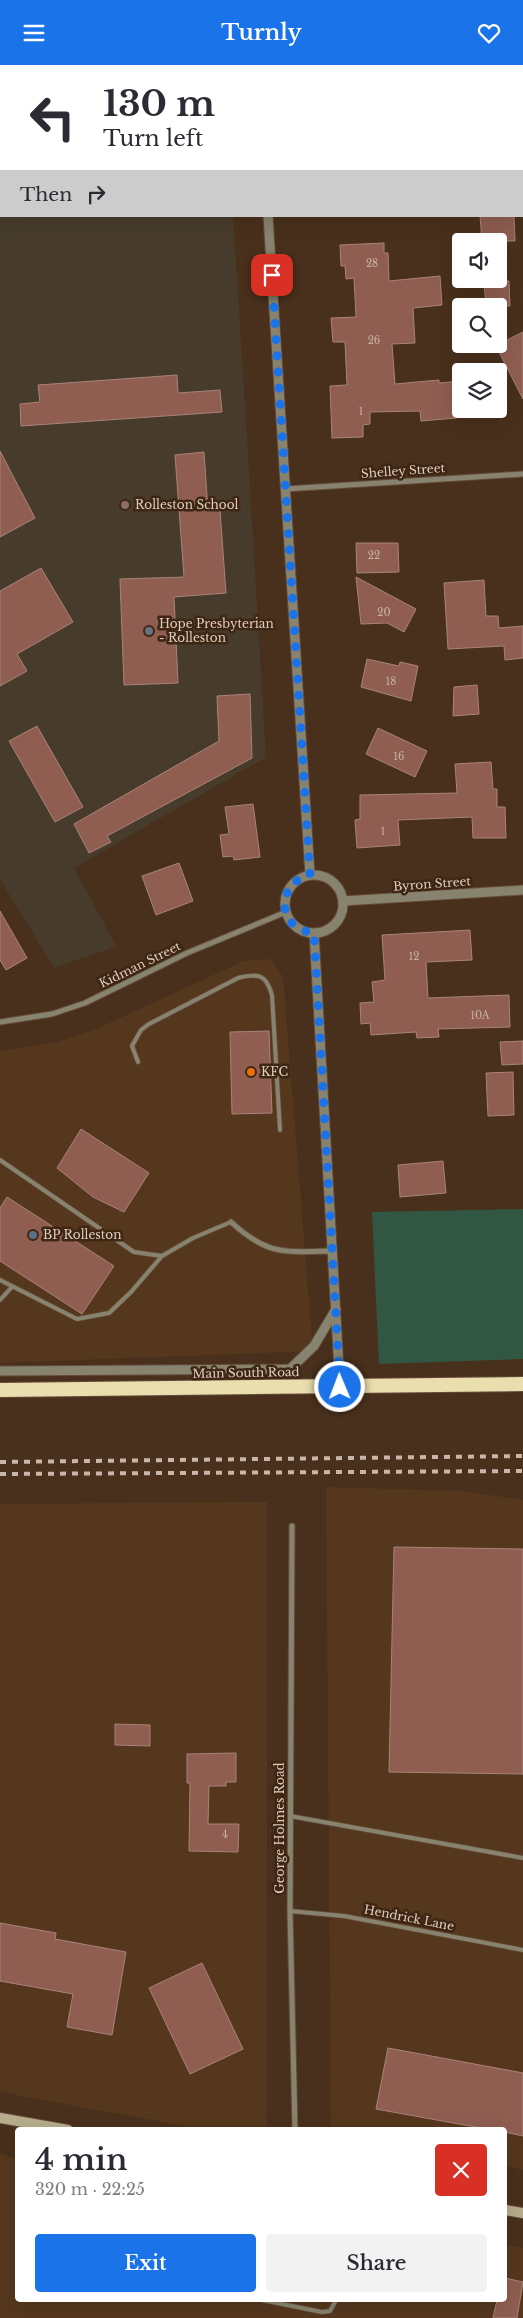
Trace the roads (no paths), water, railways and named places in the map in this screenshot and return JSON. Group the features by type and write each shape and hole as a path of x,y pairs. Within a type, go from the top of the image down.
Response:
{"highway":[{"name":"Main South Road","path":"0,1390 523,1384"}],"main road":[{"path":"0,2118 51,2127"},
{"path":"507,2210 523,2213"}],"street":[{"path":"268,217 310,875"},
{"name":"Shelley Street","path":"284,489 523,474"},
{"path":"310,875 328,879 335,884 343,901 339,920 332,927 314,933 296,928 286,912 284,902 292,883 310,875"},
{"name":"Byron Street","path":"343,901 523,891"},
{"name":"Kidman Street","path":"0,1023 52,1014 85,1003 187,953 286,912"},
{"path":"314,933 340,1387"},
{"path":"231,1222 245,1235 274,1250 333,1251"},
{"path":"0,1371 290,1369 314,1346 336,1309"},
{"name":"George Holmes Road","path":"292,1526 290,1911 295,2127"}],"lane":[{"path":"138,1062 132,1046 140,1030 238,978 250,975 261,976 269,983 272,995 280,1130"},
{"path":"0,1160 134,1252 162,1256"},
{"path":"0,1281 77,1319 109,1313 132,1292 162,1256 193,1238 231,1222"},
{"path":"0,1300 12,1287"},
{"path":"290,1816 523,1858"},
{"name":"Hendrick Lane","path":"290,1911 344,1916 523,1950"},
{"path":"272,2302 322,2312 330,2311 335,2302"}],"railway":[{"path":"0,1462 523,1456"},
{"path":"0,1474 523,1471"}],"place":[{"name":"Rolleston School","path":"125,505"},
{"name":"Hope Presbyterian - Rolleston","path":"149,631"},
{"name":"KFC","path":"251,1072"},
{"name":"BP Rolleston","path":"33,1235"}]}
